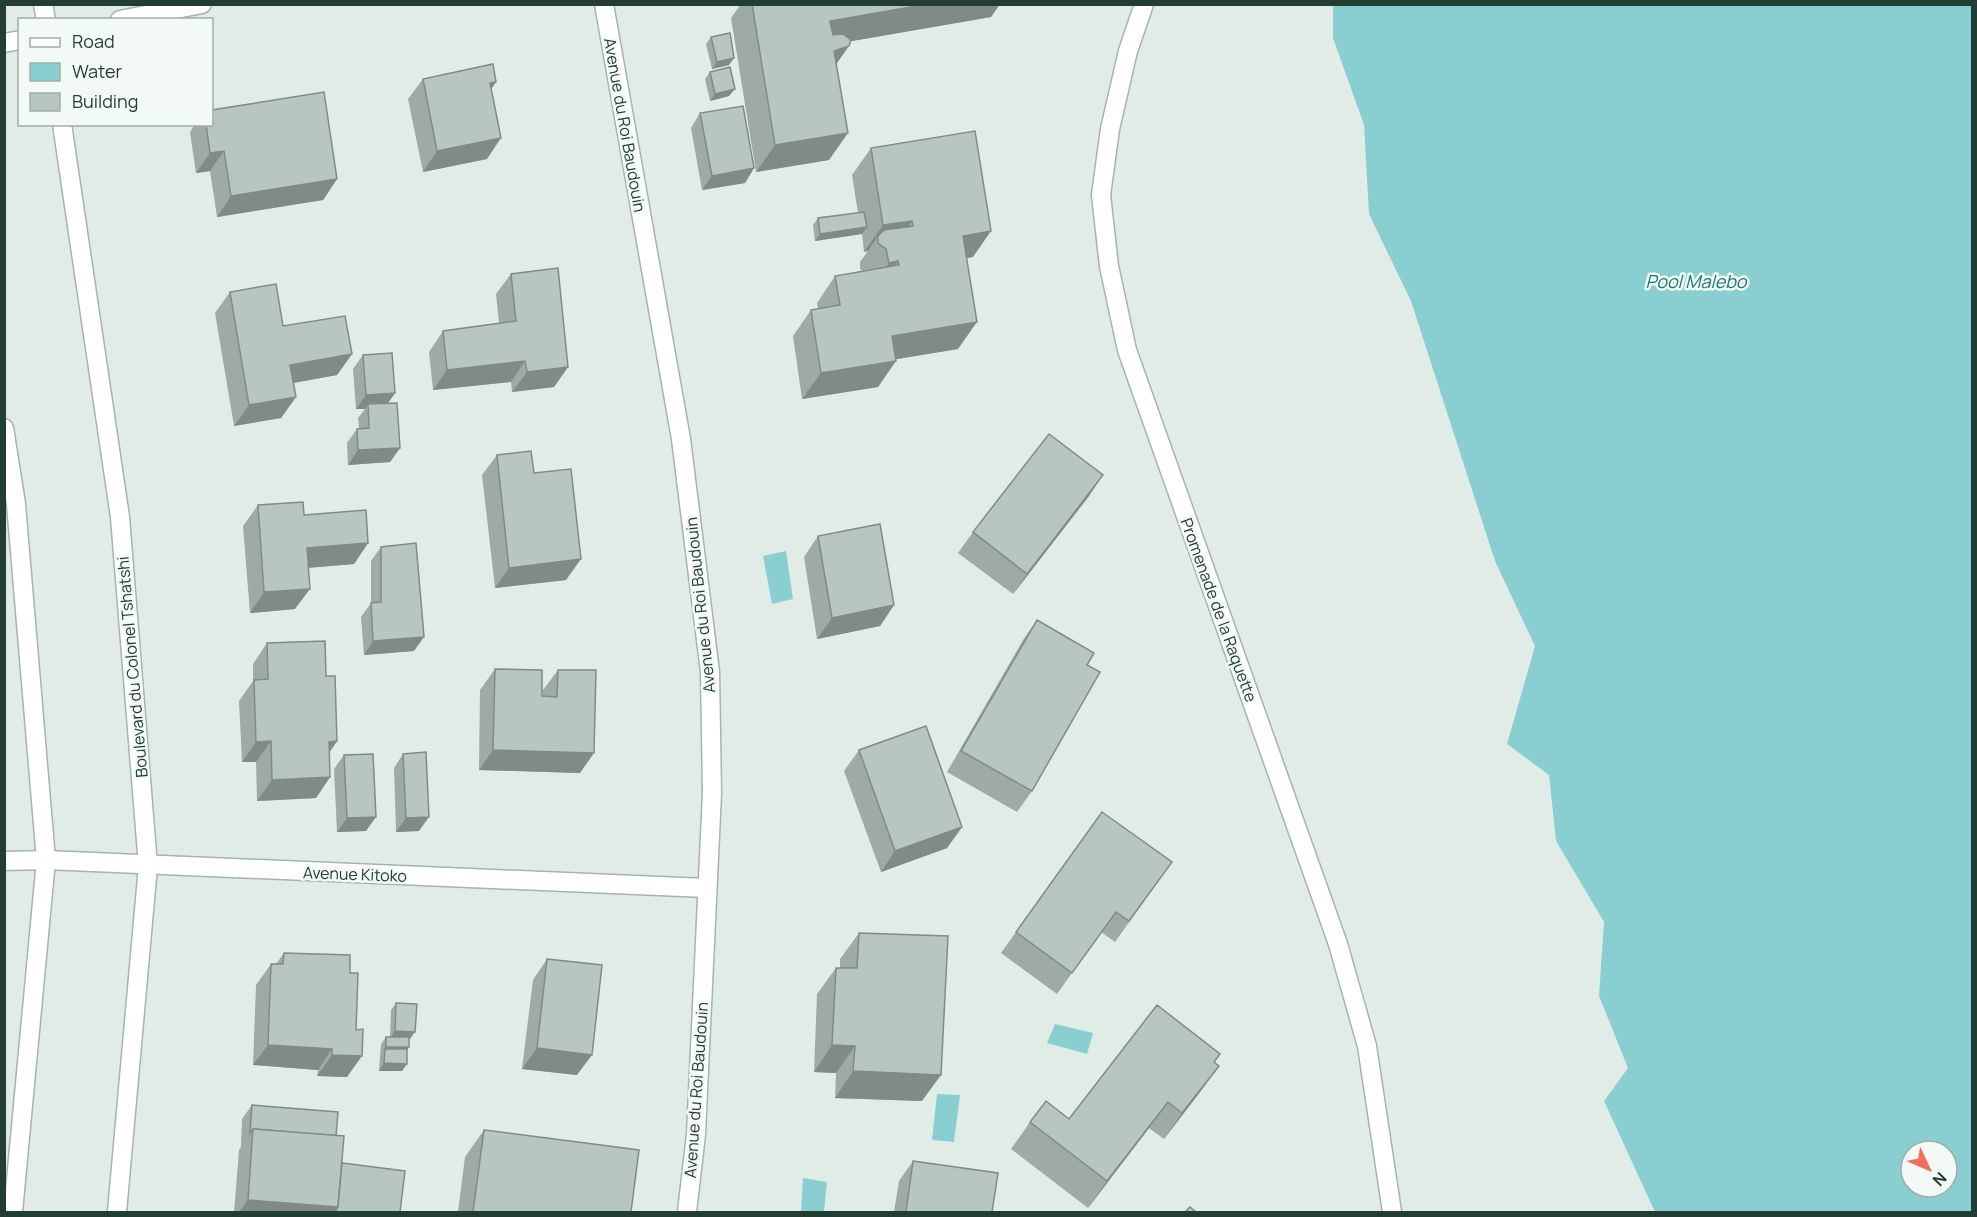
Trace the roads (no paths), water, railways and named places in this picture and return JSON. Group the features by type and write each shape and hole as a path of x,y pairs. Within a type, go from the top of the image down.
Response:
{"street":[{"path":"130,18 202,4"},
{"name":"Avenue du Roi Baudouin","path":"604,4 681,439 710,672 712,793 696,1134 687,1212"},
{"name":"Promenade de la Raquette","path":"1144,4 1128,51 1110,129 1101,195 1109,266 1127,350 1338,944 1367,1046 1392,1212"},
{"name":"Boulevard du Colonel Tshatshi","path":"62,126 120,516 148,866 117,1212"},
{"path":"4,428 16,504 46,860 13,1212"},
{"name":"Avenue Kitoko","path":"4,861 46,860 706,888"}],"water":[{"name":"Pool Malebo","path":"1333,5 1972,5 1972,1212 1655,1212 1604,1101 1628,1068 1599,996 1604,922 1556,841 1549,775 1507,744 1535,646 1495,561 1411,301 1369,214 1364,125 1333,38"},
{"path":"786,551 793,599 772,604 763,556"},
{"path":"1055,1024 1093,1033 1087,1054 1047,1043"},
{"path":"937,1094 960,1095 954,1142 932,1140"},
{"path":"803,1178 827,1182 824,1212 801,1212"}]}
